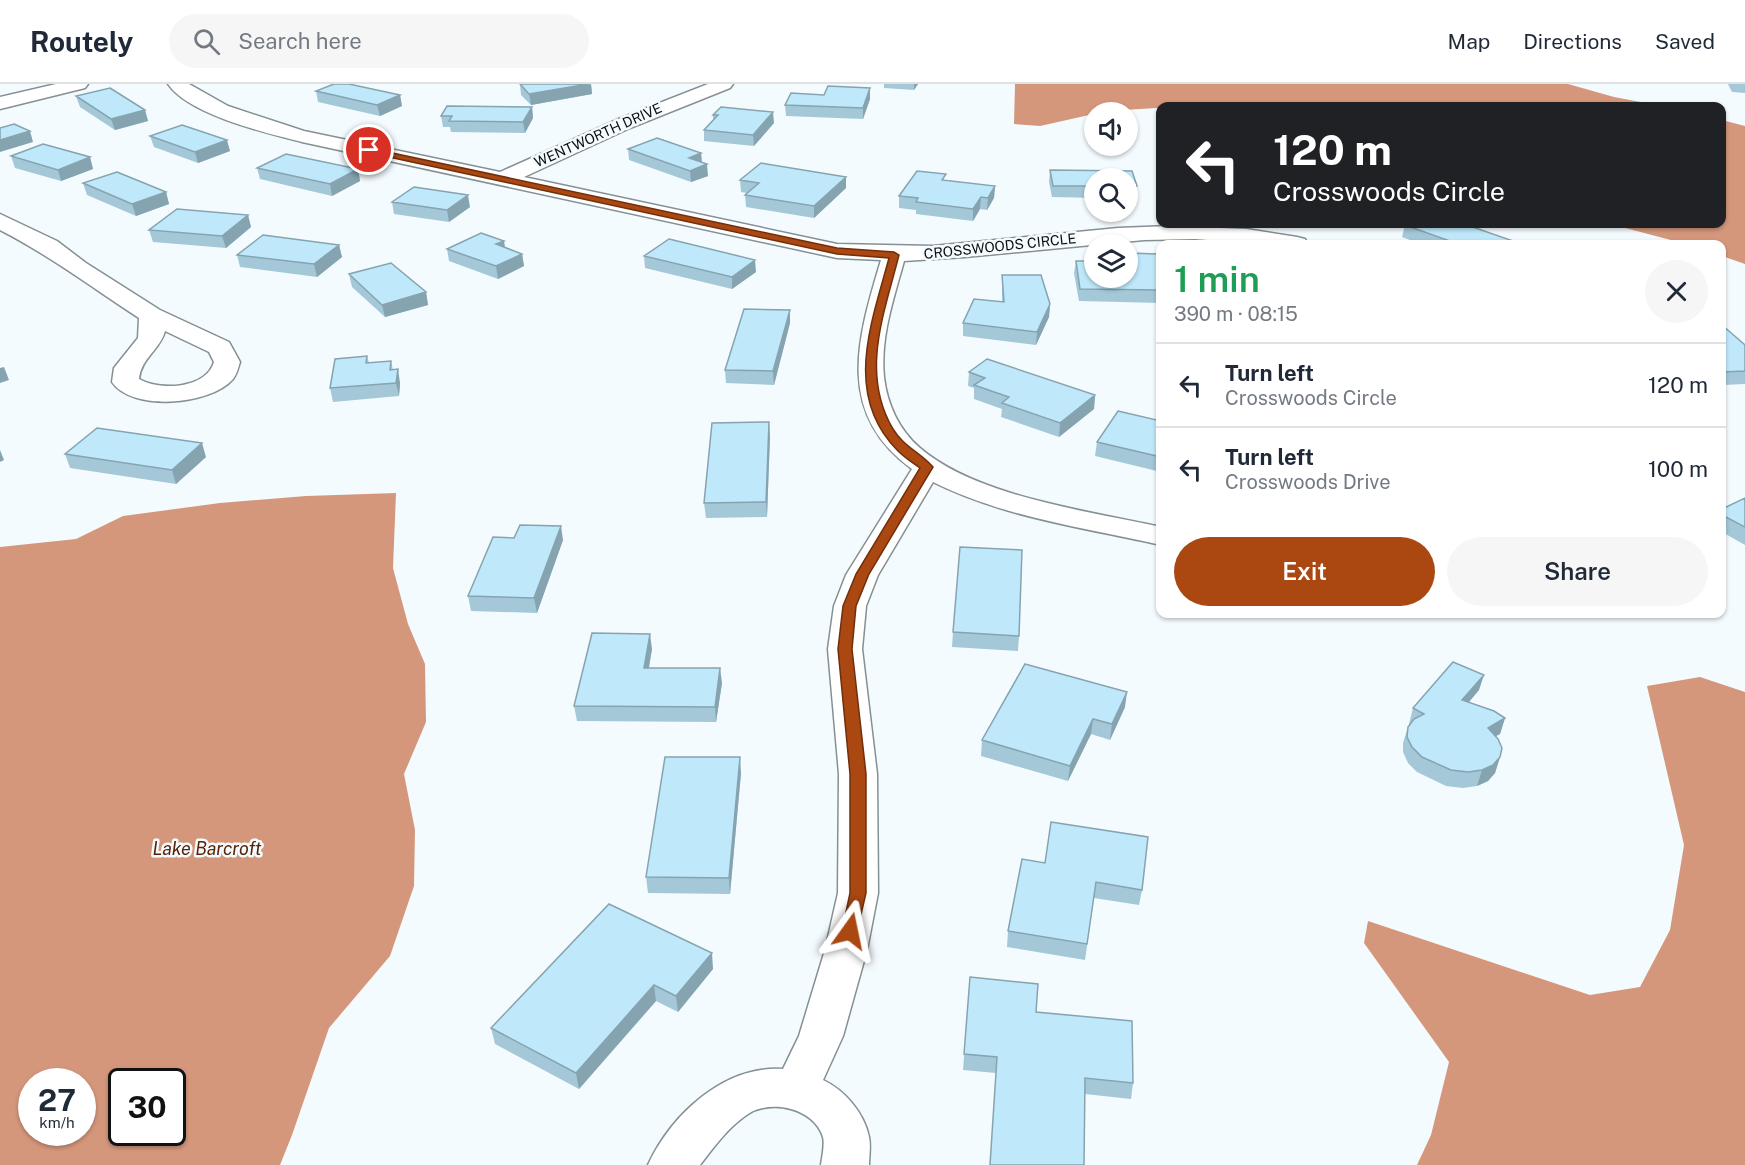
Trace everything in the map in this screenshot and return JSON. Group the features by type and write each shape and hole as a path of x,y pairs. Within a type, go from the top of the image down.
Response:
{"street":[{"path":"0,103 79,84"},
{"name":"CROSSWOODS CIRCLE","path":"177,84 204,104 264,126 837,251 894,255 976,250 1123,234 1173,232 1247,236 1272,240"},
{"name":"WENTWORTH DRIVE","path":"503,179 622,124 724,84"},
{"name":"WENTWORTH DRIVE","path":"695,94 742,84"},
{"path":"0,221 62,254 78,268 151,315"},
{"path":"894,255 871,347 870,380 876,403 888,430 902,449 957,484 995,498 1156,535"},
{"path":"796,1089 821,1036 846,950 858,893 858,774 845,649 850,606 862,574 927,467"},
{"path":"672,1165 702,1128 732,1100 763,1088 796,1089 811,1094 832,1111 846,1135 845,1165"}],"water":[{"path":"1015,84 1568,84 1641,102 1156,102 1156,108 1138,109 1138,102 1084,102 1084,116 1040,126 1014,124"},
{"path":"1726,121 1745,126 1745,264 1726,257 1726,240 1671,240 1625,228 1726,228"},
{"name":"Lake Barcroft","path":"396,493 393,568 408,624 425,664 426,722 404,774 415,830 414,886 390,956 329,1028 280,1165 0,1165 0,547 76,539 123,516 220,503 306,496"},
{"path":"1700,677 1745,692 1745,1165 1417,1165 1431,1135 1449,1062 1364,943 1368,921 1590,995 1640,987 1670,930 1684,845 1647,686"}],"building":[{"path":"334,84 349,84 400,95 377,105 316,91"},
{"path":"520,84 588,84 529,94"},
{"path":"828,86 870,88 863,108 785,105 791,93 824,95"},
{"path":"110,88 145,110 111,119 76,96"},
{"path":"447,106 532,107 523,122 449,121 452,116 441,116"},
{"path":"721,107 773,112 753,135 704,130 718,115 713,115"},
{"path":"14,124 30,131 0,140 0,128"},
{"path":"182,125 227,140 195,152 150,136"},
{"path":"657,138 701,153 689,158 707,164 690,171 628,149"},
{"path":"43,144 90,157 58,170 11,156"},
{"path":"286,154 358,169 330,184 257,168"},
{"path":"761,163 846,177 814,206 745,195 759,183 740,180"},
{"path":"1050,170 1084,170 1084,186 1053,186"},
{"path":"917,171 946,174 942,180 995,186 988,198 981,197 973,209 916,202 918,198 899,196"},
{"path":"117,172 166,192 132,204 83,183"},
{"path":"414,187 468,195 447,210 392,202"},
{"path":"177,209 248,215 222,236 149,230"},
{"path":"1413,228 1476,228 1510,240 1447,240"},
{"path":"481,233 504,241 496,244 522,254 496,266 447,249"},
{"path":"263,235 339,245 314,264 237,255"},
{"path":"669,239 755,260 732,277 644,256"},
{"path":"1138,253 1156,254 1156,290 1080,289 1076,261 1084,261 1084,288 1138,288"},
{"path":"391,263 426,292 382,305 349,274"},
{"path":"1002,275 1041,275 1050,304 1037,332 963,323 974,299 1004,302"},
{"path":"744,309 790,310 773,371 725,370"},
{"path":"1726,328 1745,345 1745,371 1726,372"},
{"path":"367,356 366,363 391,361 390,370 398,369 396,383 330,388 335,359"},
{"path":"987,359 1095,395 1060,423 1002,403 1009,397 974,385 985,378 969,372"},
{"path":"1118,411 1156,420 1156,456 1097,442"},
{"path":"769,422 766,502 704,503 712,423"},
{"path":"97,428 202,443 172,470 65,454"},
{"path":"1745,498 1745,527 1726,517 1726,507"},
{"path":"520,525 561,526 534,598 468,596 493,537 514,538"},
{"path":"960,547 1022,550 1019,636 953,632"},
{"path":"592,633 650,634 644,668 720,668 715,707 574,706"},
{"path":"1453,662 1484,675 1462,700 1494,711 1505,718 1488,728 1498,739 1502,748 1500,757 1493,765 1482,770 1468,772 1451,770 1422,757 1412,747 1407,737 1408,727 1414,719 1424,714 1413,708"},
{"path":"1025,664 1127,692 1112,724 1093,719 1070,766 982,740"},
{"path":"665,757 740,757 729,878 646,877"},
{"path":"1051,822 1148,837 1142,890 1096,882 1087,944 1008,931 1022,859 1045,863"},
{"path":"609,904 712,953 676,996 654,985 576,1073 491,1028"},
{"path":"970,977 1038,984 1036,1012 1132,1021 1133,1083 1085,1078 1084,1165 990,1165 997,1057 964,1054"}],"route":[{"path":"369,150 837,251 894,255 871,347 870,380 876,403 888,430 902,449 927,467 862,574 850,606 845,649 858,774 858,893 850,931"}]}
